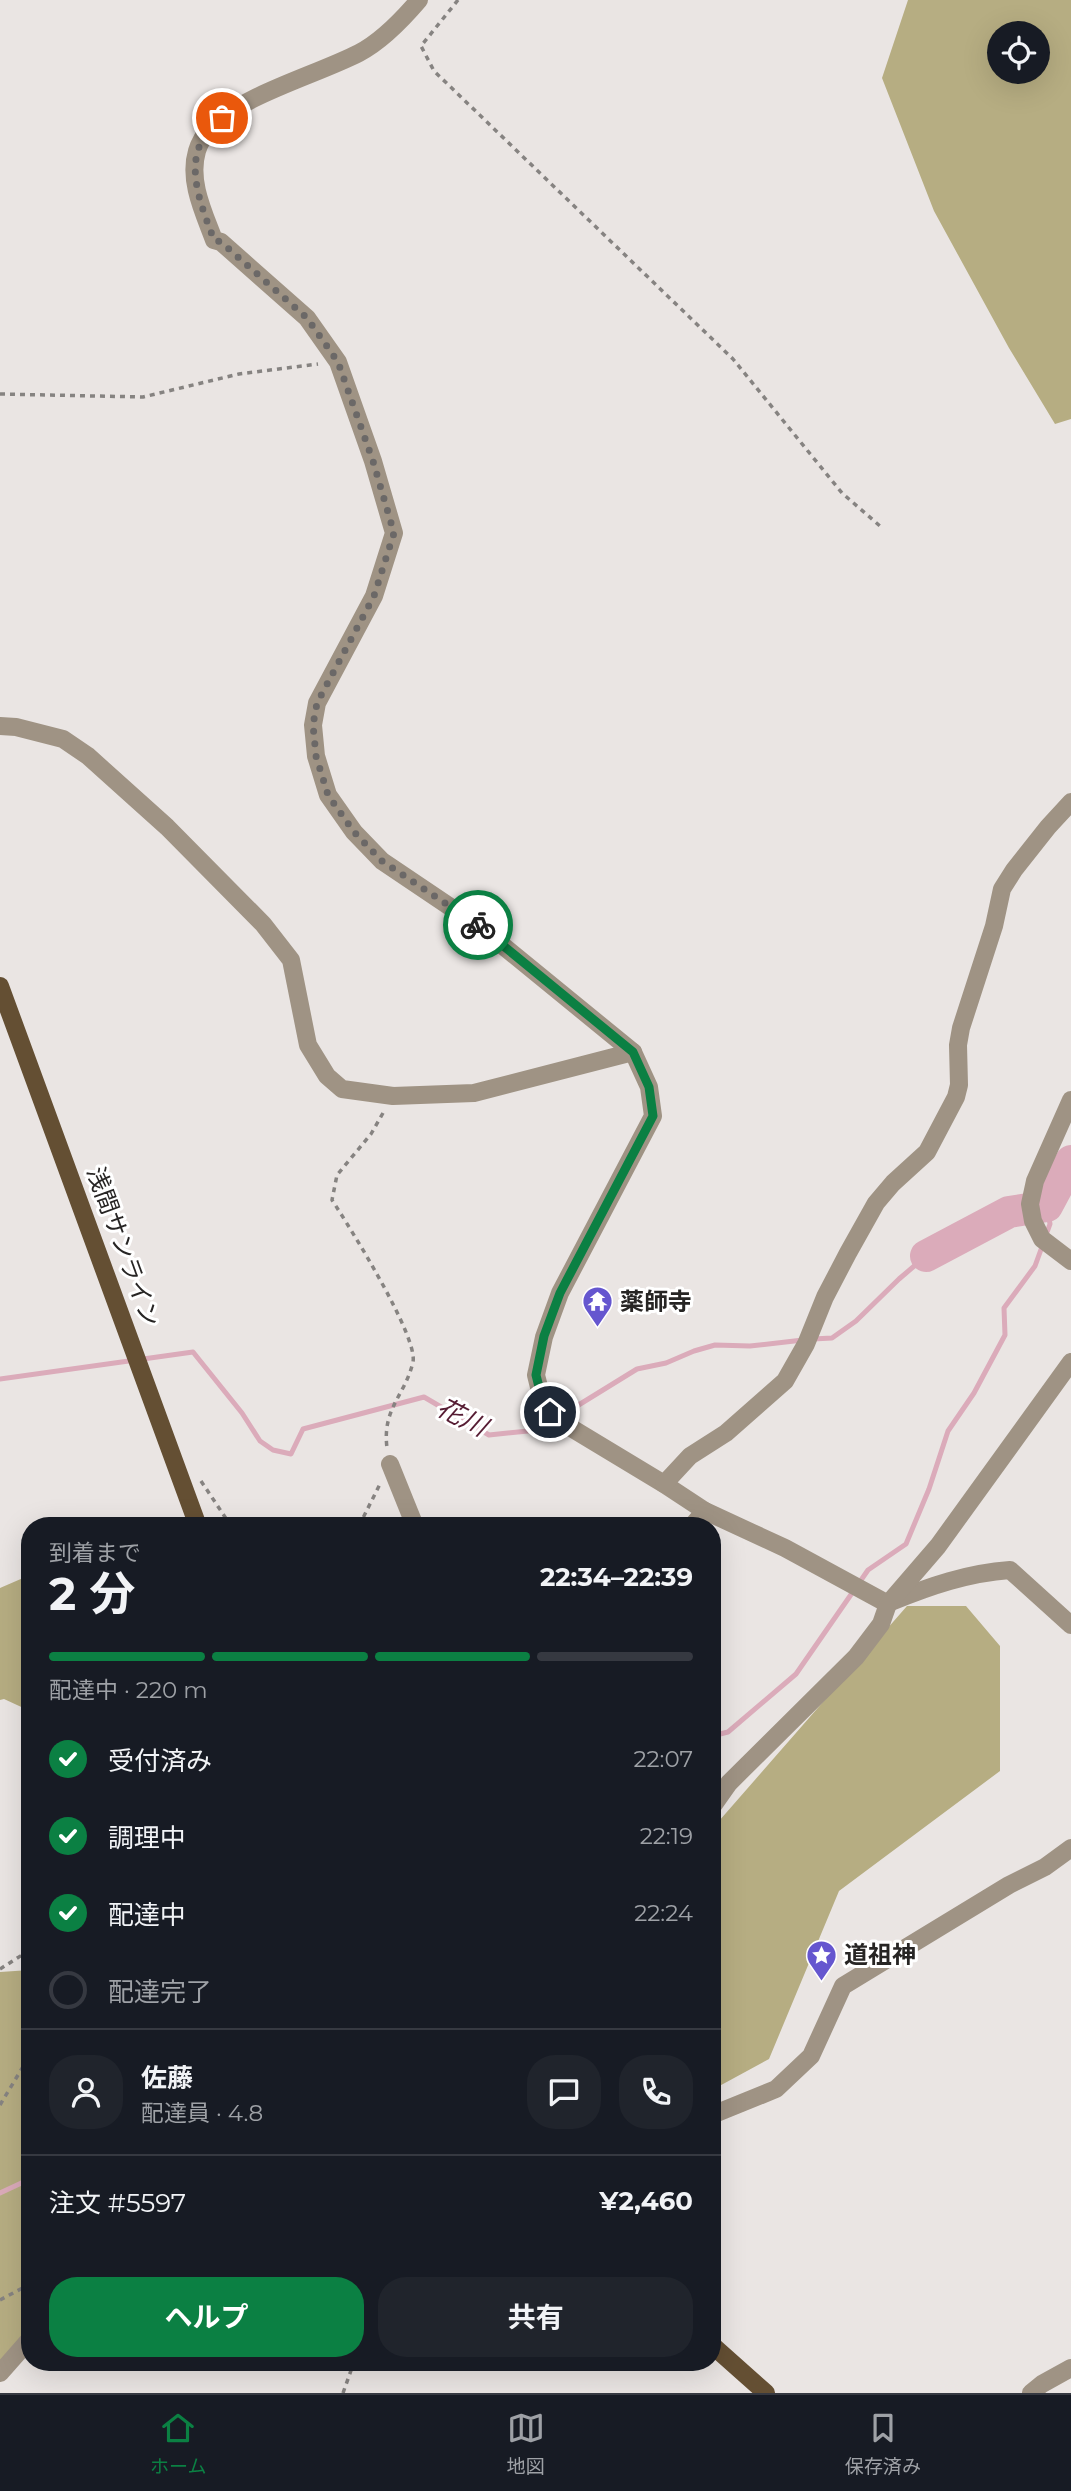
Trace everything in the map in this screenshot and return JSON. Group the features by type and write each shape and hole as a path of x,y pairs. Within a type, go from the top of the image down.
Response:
{"main road":[{"name":"浅間サンライン","path":"0,986 195,1517"},
{"path":"721,2353 766,2393"}],"street":[{"path":"419,0 380,39 360,52 236,108 208,129 197,152 195,181 200,204 214,240 221,242 307,318 338,362 373,461 394,533 374,596 317,703 313,725 316,756 328,795 354,832 382,861 480,927 633,1052 649,1087 653,1116 560,1293 544,1336 536,1375 541,1395 558,1420 718,1517"},
{"path":"0,726 16,727 63,739 88,756 167,827 264,924 290,960 308,1045 327,1076 342,1089 393,1096 474,1093 633,1052"},
{"path":"664,1484 690,1456 726,1433 785,1381 806,1343 825,1297 876,1203 893,1183 928,1153 956,1097 959,1085 958,1045 961,1028 994,926 1002,889 1048,827 1071,802"},
{"path":"1071,1100 1035,1181 1030,1204 1033,1221 1042,1239 1071,1261"},
{"path":"721,1794 729,1783 856,1657 881,1624 888,1604 938,1546 1071,1362"},
{"path":"390,1464 411,1517"},
{"path":"700,1517 705,1511"},
{"path":"721,1518 785,1548 888,1604"},
{"path":"888,1604 927,1587 980,1572 1010,1570 1071,1625"},
{"path":"721,2111 776,2089 811,2056 843,1986 1009,1885 1045,1867 1071,1848"},
{"path":"0,2373 21,2349"},
{"path":"1031,2393 1071,2368"}],"path":[{"path":"458,0 421,46 434,71 733,359 842,493 880,526"},
{"path":"0,394 143,397 239,374 338,362"},
{"path":"364,1517 390,1464 386,1445 386,1422 414,1358 391,1301 332,1200 337,1175 371,1133 393,1096"},
{"path":"180,1472 199,1478 224,1517"},
{"path":"0,1969 21,1956"},
{"path":"0,2105 21,2070"},
{"path":"0,2300 21,2289"},
{"path":"343,2393 351,2371"}],"shaded area":[{"path":"908,0 1071,0 1071,419 1055,424 1009,348 934,211 882,78"},
{"path":"21,1579 21,1707 4,1699 0,1700 0,1588"},
{"path":"907,1606 966,1606 1000,1646 1000,1771 839,1891 769,2059 721,2085 721,1819"},
{"path":"21,1971 21,2355 0,2370 0,1972"}],"waterway":[{"name":"花川","path":"926,1256 1009,1212 1047,1206 1071,1161"},
{"path":"1046,1235 1050,1224 1047,1206"},
{"path":"721,1734 728,1732 796,1674 868,1570 906,1544 929,1489 948,1431 974,1393 1005,1335 1004,1308 1035,1266 1043,1244"},
{"name":"花川","path":"813,1339 832,1338 856,1321 926,1256"},
{"name":"花川","path":"0,1379 193,1352 242,1413 260,1441 273,1450 291,1454 303,1429 424,1397 489,1435 538,1430 637,1369 666,1363 715,1345 750,1346 803,1340"},
{"path":"0,2193 21,2183"}],"way so far":[{"path":"222,118 208,129 197,152 195,181 200,204 214,240 221,242 307,318 338,362 373,461 394,533 374,596 317,703 313,725 316,756 328,795 354,832 382,861 478,925"}],"place":[{"name":"薬師寺","path":"597,1329"},
{"name":"道祖神","path":"821,1982"}],"route":[{"path":"478,925 633,1052 649,1087 653,1116 560,1293 544,1336 536,1375 541,1395 550,1412"}]}
